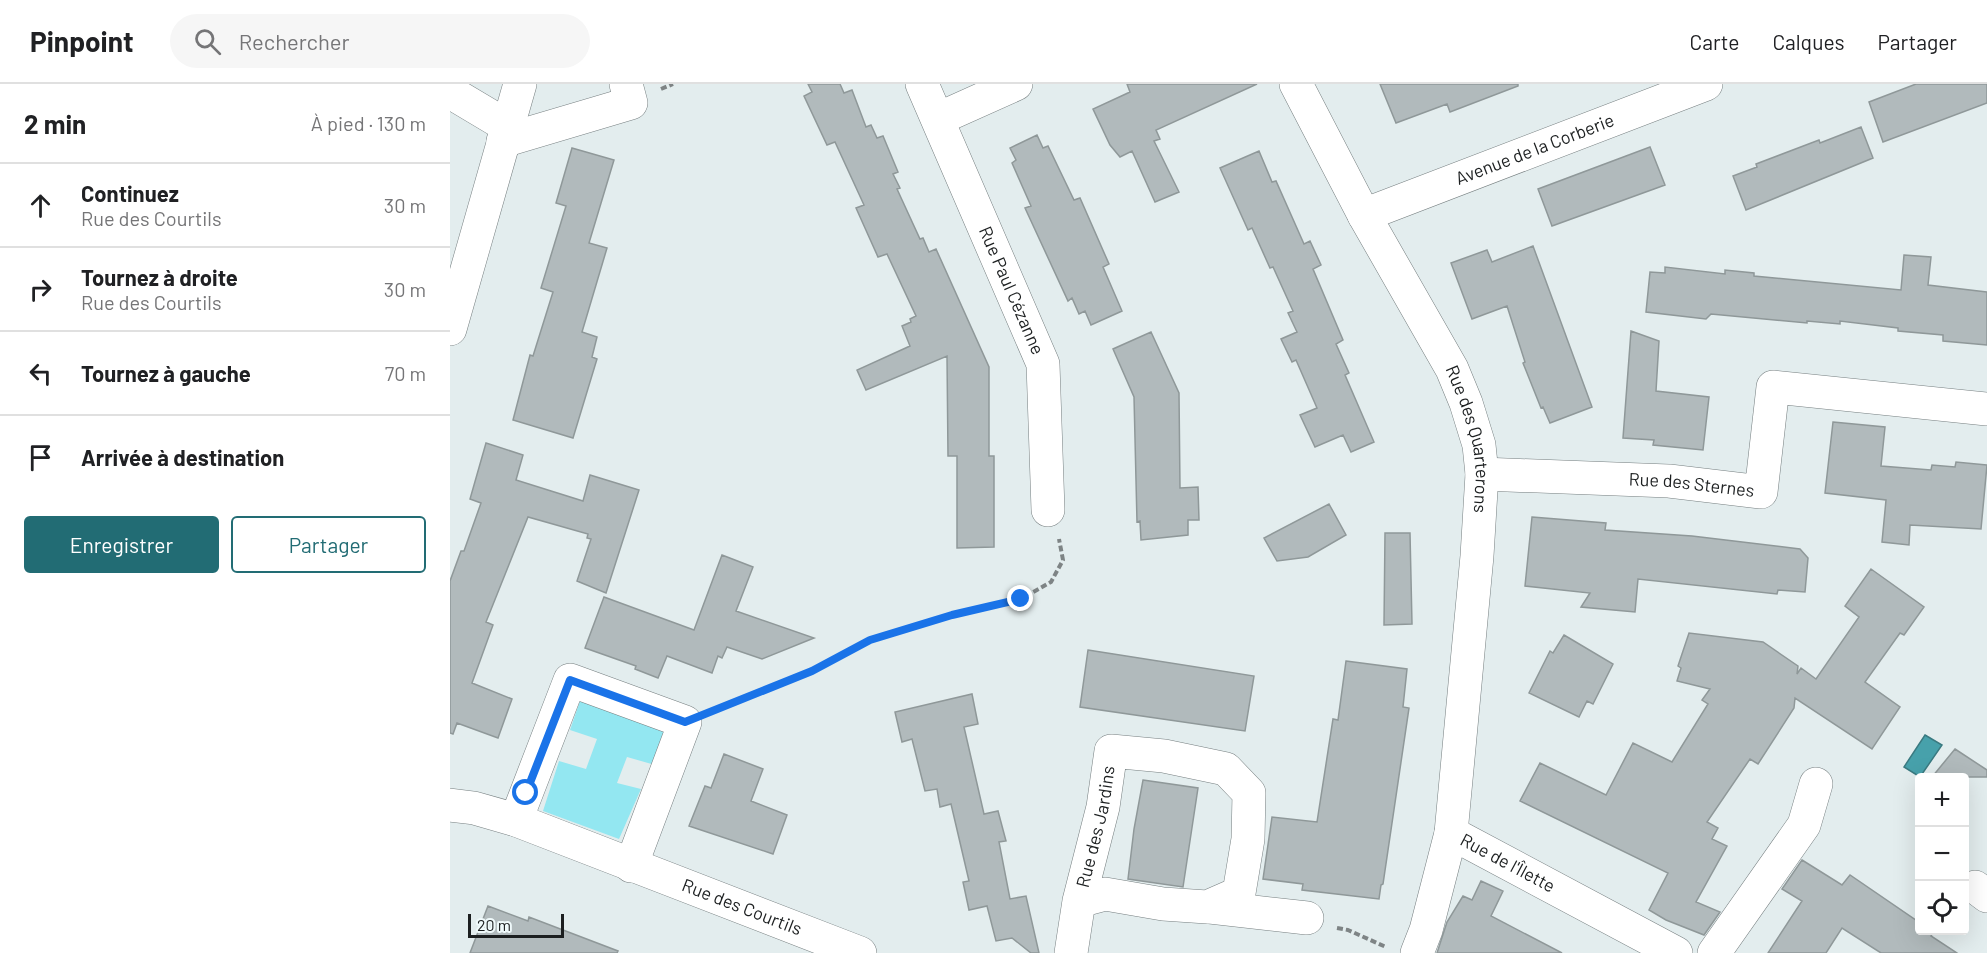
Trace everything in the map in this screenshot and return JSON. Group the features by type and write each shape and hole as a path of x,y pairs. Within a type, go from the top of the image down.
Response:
{"street":[{"path":"450,329 520,84"},
{"path":"505,134 631,103 626,84"},
{"name":"Rue Paul Cézanne","path":"922,84 1043,364 1048,510"},
{"path":"938,119 1016,84"},
{"name":"Rue des Quarterons","path":"1296,84 1364,215 1452,369 1476,435 1482,474 1477,556 1451,833"},
{"name":"Avenue de la Corberie","path":"1364,215 1706,84"},
{"path":"450,92 505,134"},
{"name":"Rue des Sternes","path":"1482,474 1669,481 1761,492 1773,387 1987,409"},
{"path":"516,820 570,680 685,722 632,866"},
{"name":"Rue des Jardins","path":"1071,953 1079,901 1103,807 1111,751 1164,756 1226,769 1249,793 1248,839 1239,894 1207,907"},
{"path":"1714,953 1804,825 1816,784"},
{"name":"Rue des Courtils","path":"458,802 516,820 855,952"},
{"name":"Rue de l'Îlette","path":"1402,951 1426,930 1451,833 1676,953"},
{"name":"Rue des Jardins","path":"1079,901 1105,894 1163,904 1307,918"}],"path":[{"path":"685,722 812,671 870,640 952,615 1021,599 1051,582 1064,560 1048,510"},
{"path":"1307,918 1316,926 1348,930 1402,951"}],"shaded area":[{"path":"581,698 666,727 655,765 627,757 617,783 641,789 619,839 543,811 559,761 586,769 597,739 570,730"},
{"path":"1925,735 1942,745 1923,773 1915,774 1904,767"}],"building":[{"path":"808,84 840,84 844,93 852,90 866,127 871,125 877,138 883,136 898,172 893,174 900,188 897,189 920,239 923,238 929,252 936,249 989,367 989,456 994,456 994,547 957,548 957,456 948,456 947,356 866,390 857,370 910,346 902,326 911,322 910,319 916,316 887,254 878,257 856,208 864,205 835,142 827,145 804,96 812,92"},
{"path":"1127,84 1257,84 1156,130 1160,139 1154,141 1179,192 1155,202 1132,151 1120,157 1110,145 1093,109 1130,92"},
{"path":"1380,84 1518,84 1518,86 1450,112 1447,104 1396,123"},
{"path":"1916,84 1987,84 1987,103 1883,142 1869,102"},
{"path":"1861,127 1873,158 1746,210 1733,176 1757,167 1756,164"},
{"path":"1037,135 1043,148 1048,146 1074,200 1080,198 1109,264 1103,267 1122,311 1091,325 1085,311 1079,314 1072,298 1068,301 1025,208 1031,206 1012,163 1016,160 1010,148"},
{"path":"1650,147 1665,185 1552,226 1538,189"},
{"path":"572,148 614,160 589,243 607,248 582,332 597,337 592,357 597,359 573,438 513,420 530,355 533,356 553,292 541,288 566,206 556,203"},
{"path":"1259,151 1272,182 1276,181 1304,244 1310,241 1321,265 1313,269 1343,340 1336,344 1349,373 1345,375 1374,442 1351,452 1343,435 1315,447 1300,415 1317,408 1296,360 1292,362 1281,339 1297,332 1288,313 1293,311 1252,228 1248,230 1220,168"},
{"path":"1533,246 1592,407 1550,423 1543,407 1541,408 1523,363 1525,362 1507,306 1472,319 1451,263 1487,250 1492,262"},
{"path":"1904,255 1931,257 1928,285 1987,292 1987,345 1943,341 1943,335 1898,331 1898,328 1840,321 1840,324 1807,321 1807,323 1711,314 1706,319 1646,312 1650,272 1665,273 1665,267 1725,274 1725,270 1754,273 1754,276 1901,290"},
{"path":"1631,331 1659,341 1656,391 1709,397 1703,450 1653,445 1654,440 1623,438"},
{"path":"1151,332 1179,393 1180,488 1198,487 1199,520 1188,520 1188,535 1141,540 1140,521 1137,522 1134,397 1113,349"},
{"path":"1833,422 1885,427 1881,466 1931,470 1932,465 1955,467 1956,462 1987,465 1981,529 1910,525 1909,545 1882,542 1886,500 1825,493"},
{"path":"486,443 523,455 516,480 583,501 590,475 639,490 606,593 577,581 591,539 587,538 588,534 528,517 486,622 493,625 472,683 512,699 498,738 457,723 453,734 450,733 450,581 461,551 464,551 481,503 470,499"},
{"path":"1329,504 1346,535 1308,557 1277,561 1264,538"},
{"path":"1532,517 1606,523 1605,530 1692,536 1800,549 1808,558 1805,592 1778,590 1777,594 1638,579 1635,612 1581,607 1590,593 1525,586"},
{"path":"1385,533 1410,533 1412,624 1384,625"},
{"path":"722,555 753,567 736,611 814,638 762,659 727,647 722,658 718,656 712,673 667,656 658,678 635,669 636,666 585,648 604,597 694,630"},
{"path":"1871,569 1924,607 1904,635 1900,633 1865,682 1900,707 1872,749 1795,698 1794,708 1758,764 1750,759 1707,822 1718,828 1712,839 1727,846 1696,902 1720,912 1704,935 1666,920 1649,910 1668,873 1520,801 1540,763 1606,795 1633,743 1672,762 1708,704 1702,700 1710,689 1677,681 1681,668 1678,666 1689,633 1763,642 1798,666 1797,674 1801,668 1816,679 1859,617 1845,606"},
{"path":"1564,635 1613,664 1593,704 1587,701 1579,717 1529,693 1550,651 1553,653"},
{"path":"1088,650 1254,676 1245,731 1080,707"},
{"path":"1346,661 1407,669 1403,707 1409,708 1379,899 1302,890 1303,884 1263,879 1272,817 1317,822 1333,719 1338,720"},
{"path":"972,694 978,724 964,727 984,814 998,811 1006,841 999,842 1010,899 1026,896 1039,953 1031,953 1012,938 996,941 987,906 969,910 963,882 969,881 951,804 940,807 937,789 925,791 912,739 902,742 895,712"},
{"path":"1955,749 1987,770 1987,777 1969,777 1969,773 1935,773"},
{"path":"724,754 763,769 751,801 787,815 773,854 689,826 705,786 711,788"},
{"path":"1143,780 1198,788 1183,887 1128,879"},
{"path":"1802,860 1842,885 1850,875 1915,920 1915,935 1932,935 1957,953 1881,953 1842,928 1826,953 1768,953 1802,901 1782,889"},
{"path":"1481,881 1503,891 1491,916 1562,953 1437,953 1447,922 1463,896 1472,900"},
{"path":"488,906 528,921 529,917 618,951 617,953 470,953"}],"route":[{"path":"526,793 570,680 685,722 812,671 870,640 952,615 1021,599"}]}
